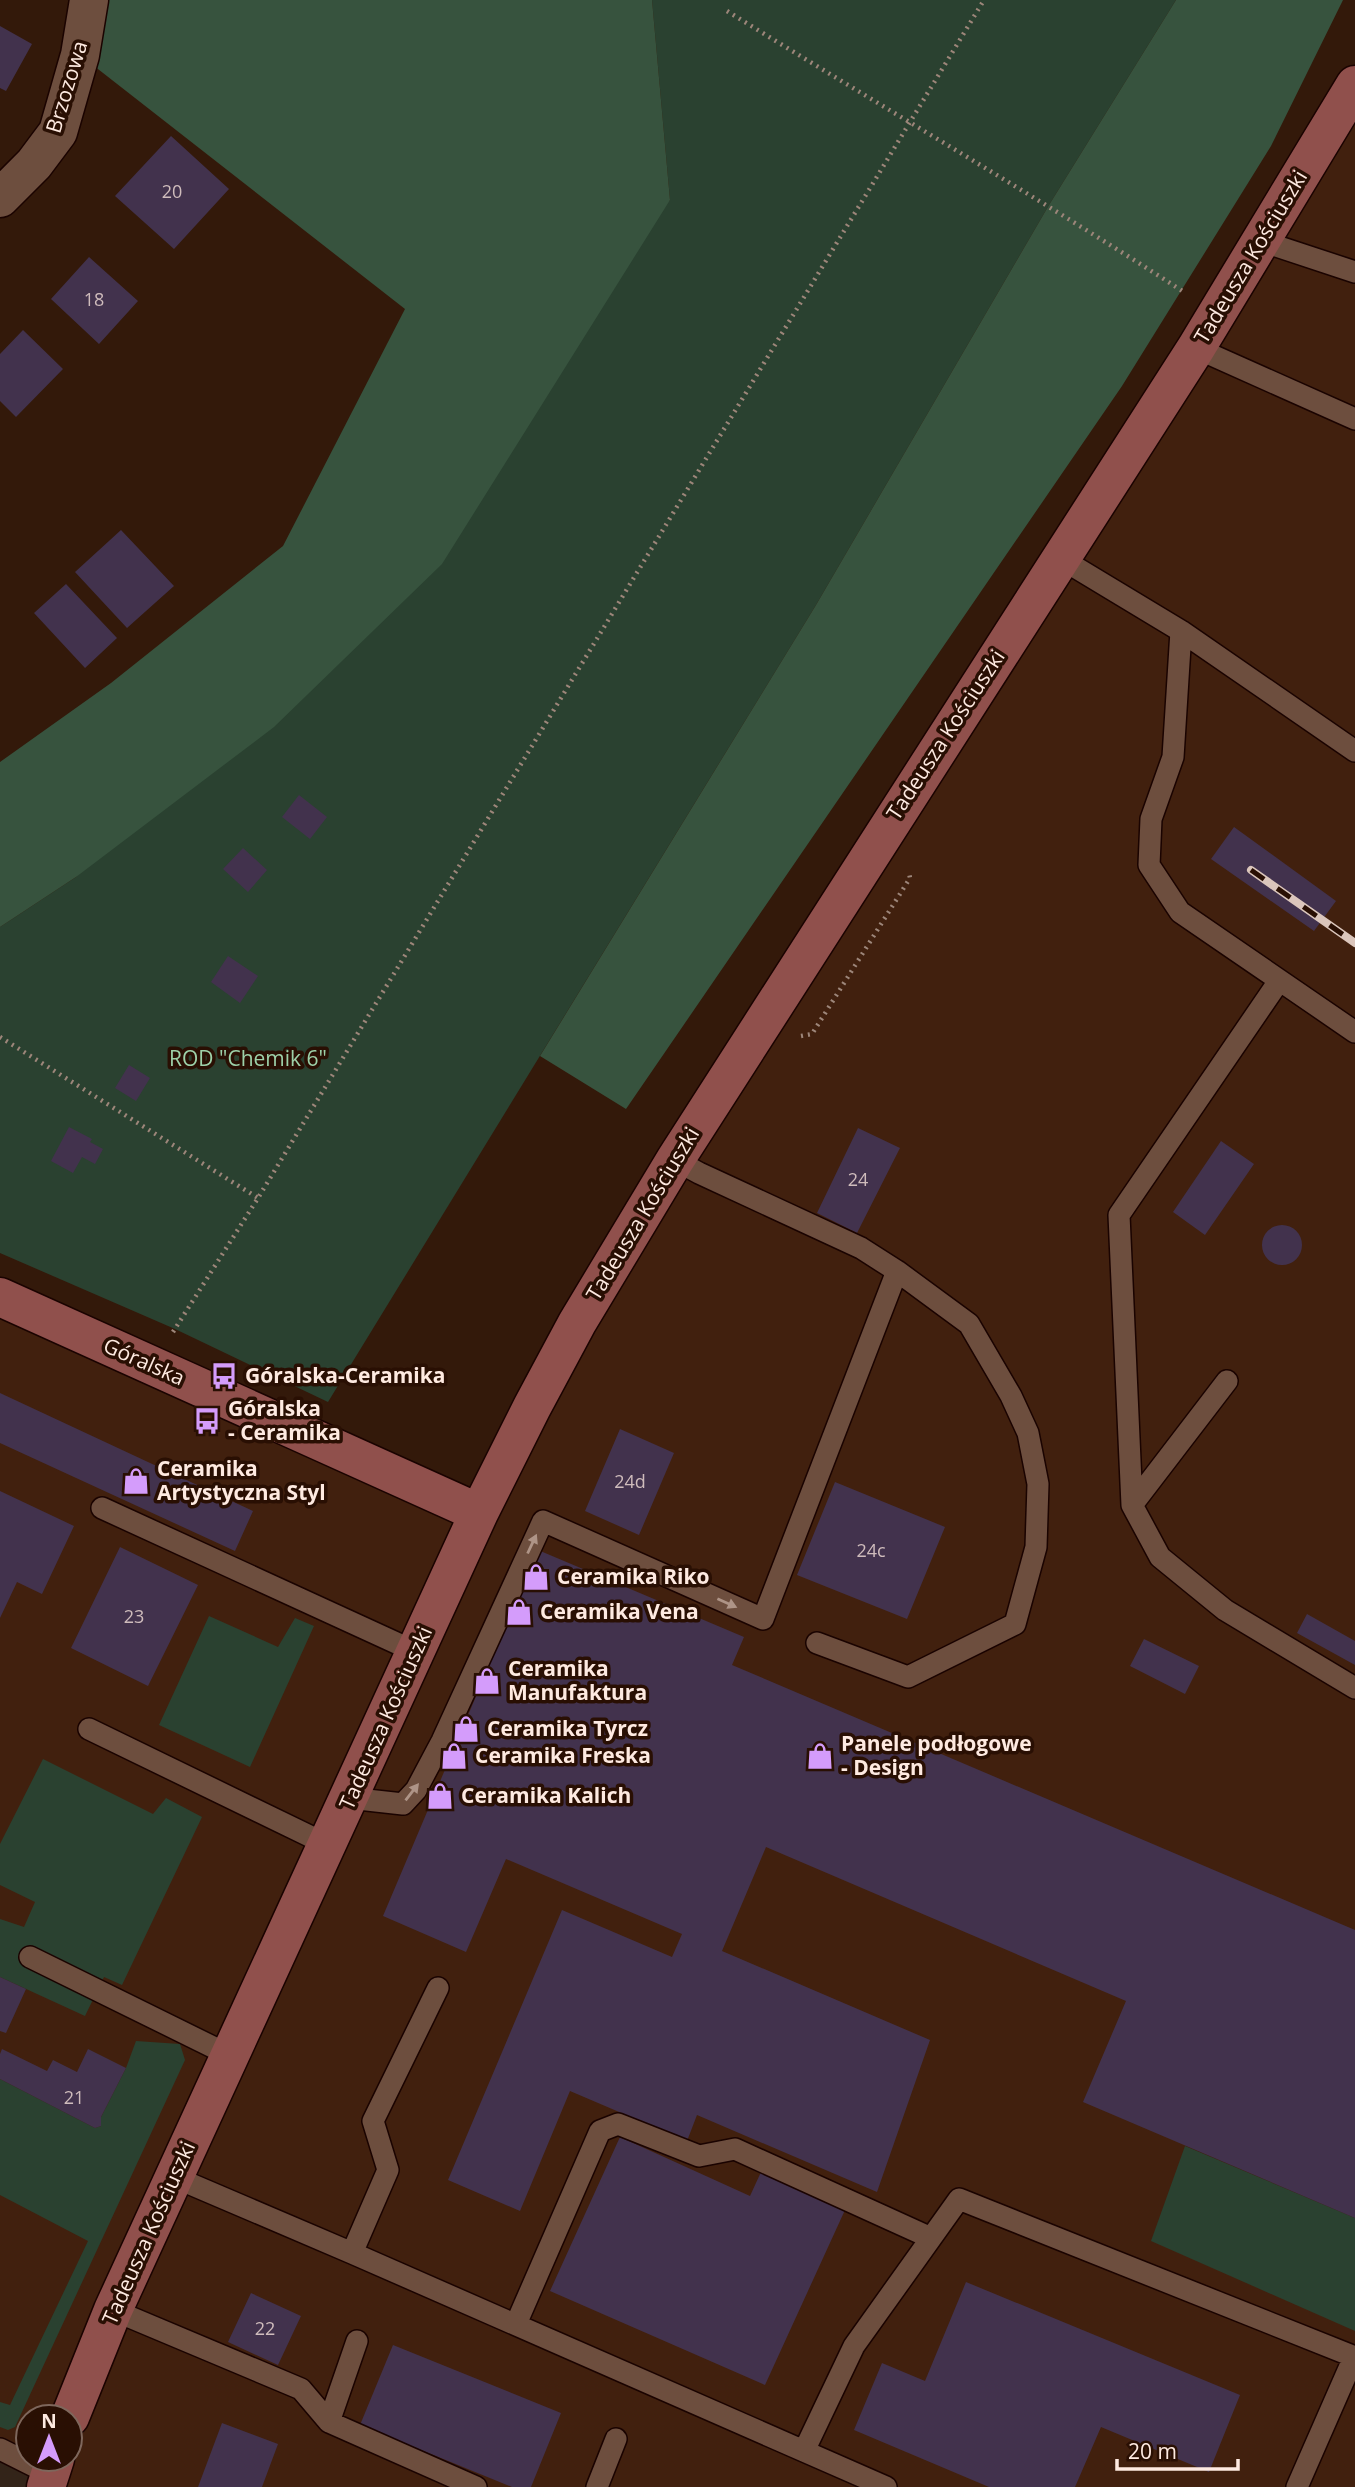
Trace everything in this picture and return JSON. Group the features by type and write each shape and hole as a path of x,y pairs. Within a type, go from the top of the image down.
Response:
{"main road":[{"name":"Tadeusza Kościuszki","path":"76,2403 113,2310 480,1513 577,1323 675,1160 1218,313 1355,85"},
{"name":"Góralska","path":"0,1297 480,1513"}],"street":[{"name":"Brzozowa","path":"0,198 34,164 58,132 80,54 89,0"}],"lane":[{"path":"1261,241 1355,272"},
{"path":"1196,348 1355,419"},
{"path":"1060,558 1181,631 1355,751"},
{"path":"1181,631 1173,757 1151,819 1149,865 1180,912 1355,1032"},
{"path":"1279,981 1119,1215 1132,1505 1160,1557 1225,1611 1355,1688"},
{"path":"675,1160 861,1248 968,1324 1011,1396 1028,1433 1038,1484 1036,1547 1015,1624 908,1677 817,1643"},
{"path":"349,1798 403,1804 416,1790 442,1741 543,1521 763,1619 897,1271"},
{"path":"1132,1505 1227,1381"},
{"path":"102,1508 416,1652"},
{"path":"89,1729 328,1845"},
{"path":"30,1957 229,2055"},
{"path":"352,2253 388,2170 373,2121 438,1988"},
{"path":"516,2324 600,2131 618,2124 699,2156 735,2149 931,2238"},
{"path":"174,2177 886,2487"},
{"path":"804,2451 854,2346 959,2199 1355,2357 1297,2487"},
{"path":"113,2310 301,2389 329,2422 476,2487"},
{"path":"329,2422 357,2341"},
{"path":"597,2487 616,2439"}],"path":[{"path":"152,1366 258,1198 984,0"},
{"path":"727,11 1049,205 1218,313"},
{"path":"0,1037 258,1198"}],"shaded area":[{"path":"1355,85 1355,2487 46,2487 29,2473 84,2473 84,2403 14,2403 14,2461 0,2449 0,1298 480,1513"},
{"path":"0,2450 14,2461 14,2473 29,2473 46,2487 0,2487"}],"green space":[{"path":"89,0 652,0 670,200 442,564 274,727 76,877 0,927 0,762 111,683 283,546 405,309 80,55"},
{"name":"ROD \"Chemik 6\"","path":"652,0 1176,0 1049,205 816,605 328,1402 175,1329 0,1253 0,927 76,877 670,200"},
{"path":"1176,0 1343,0 1271,146 1122,386 626,1109 540,1056 816,605 1049,205"},
{"path":"209,1616 278,1647 295,1618 314,1626 250,1767 159,1725"},
{"path":"43,1759 153,1814 166,1798 202,1817 122,1985 104,1977 85,2016 0,1977 0,1919 24,1927 35,1902 0,1885 0,1844"},
{"path":"136,2041 180,2044 185,2060 26,2403 14,2403 14,2427 8,2430 0,2427 0,2402 10,2405 88,2241 0,2195 0,2079 95,2128 101,2126 101,2117 126,2068"},
{"path":"1185,2146 1355,2218 1355,2331 1151,2241"}],"building":[{"path":"0,26 32,44 6,91 0,88"},
{"path":"171,136 229,189 174,249 115,196"},
{"path":"89,257 138,301 99,344 51,299"},
{"path":"23,330 63,369 16,417 0,401 0,354"},
{"path":"121,530 174,586 127,628 75,572"},
{"path":"66,584 117,638 85,668 34,613"},
{"path":"299,795 327,817 310,839 282,817"},
{"path":"1234,827 1336,901 1314,931 1211,859"},
{"path":"243,848 267,870 248,892 223,869"},
{"path":"228,956 258,976 240,1003 211,982"},
{"path":"129,1065 150,1078 136,1101 115,1088"},
{"path":"69,1127 92,1139 90,1142 103,1149 95,1164 82,1157 73,1173 51,1161"},
{"path":"858,1128 900,1148 857,1233 817,1213"},
{"path":"1221,1141 1254,1164 1205,1235 1173,1212"},
{"path":"1282,1225 1290,1226 1296,1231 1301,1237 1301,1253 1296,1259 1290,1264 1282,1265 1274,1264 1268,1259 1263,1253 1262,1245 1263,1237 1268,1231 1274,1226"},
{"name":"Ceramika Artystyczna Styl","path":"0,1393 253,1511 235,1551 0,1443"},
{"path":"620,1429 674,1453 639,1535 585,1511"},
{"path":"835,1482 945,1527 907,1619 797,1575"},
{"path":"0,1491 74,1526 42,1594 17,1582 0,1618"},
{"path":"120,1547 198,1585 148,1686 71,1648"},
{"path":"538,1550 744,1637 732,1665 1355,1930 1355,2218 1083,2102 1126,2001 766,1847 722,1951 930,2040 877,2192 697,2115 687,2141 570,2091 520,2211 448,2180 562,1910 672,1957 682,1934 506,1859 466,1952 383,1916"},
{"path":"1307,1614 1355,1641 1355,1665 1297,1633"},
{"path":"1144,1639 1199,1666 1185,1694 1130,1666"},
{"path":"0,1977 26,1989 6,2033 0,2031"},
{"path":"2,2049 47,2071 53,2060 77,2072 88,2049 126,2068 101,2117 101,2126 95,2128 0,2079"},
{"path":"620,2137 750,2196 761,2172 845,2210 765,2385 550,2291"},
{"path":"966,2282 1240,2395 1209,2472 1101,2427 1075,2487 989,2487 854,2430 882,2363 925,2381"},
{"path":"251,2293 301,2316 278,2365 228,2342"},
{"path":"393,2345 561,2413 531,2487 512,2487 360,2425"},
{"path":"222,2423 278,2444 262,2487 198,2487"}],"railway":[{"path":"1251,870 1355,943"}],"place":[{"name":"Góralska-Ceramika","path":"224,1376"},
{"name":"Góralska - Ceramika","path":"207,1421"},
{"name":"Ceramika Artystyczna Styl","path":"136,1481"},
{"name":"Ceramika Riko","path":"536,1577"},
{"name":"Ceramika Vena","path":"519,1612"},
{"name":"Ceramika Manufaktura","path":"487,1681"},
{"name":"Ceramika Tyrcz","path":"466,1729"},
{"name":"Ceramika Freska","path":"454,1756"},
{"name":"Panele podłogowe - Design","path":"820,1756"},
{"name":"Ceramika Kalich","path":"440,1796"}]}
